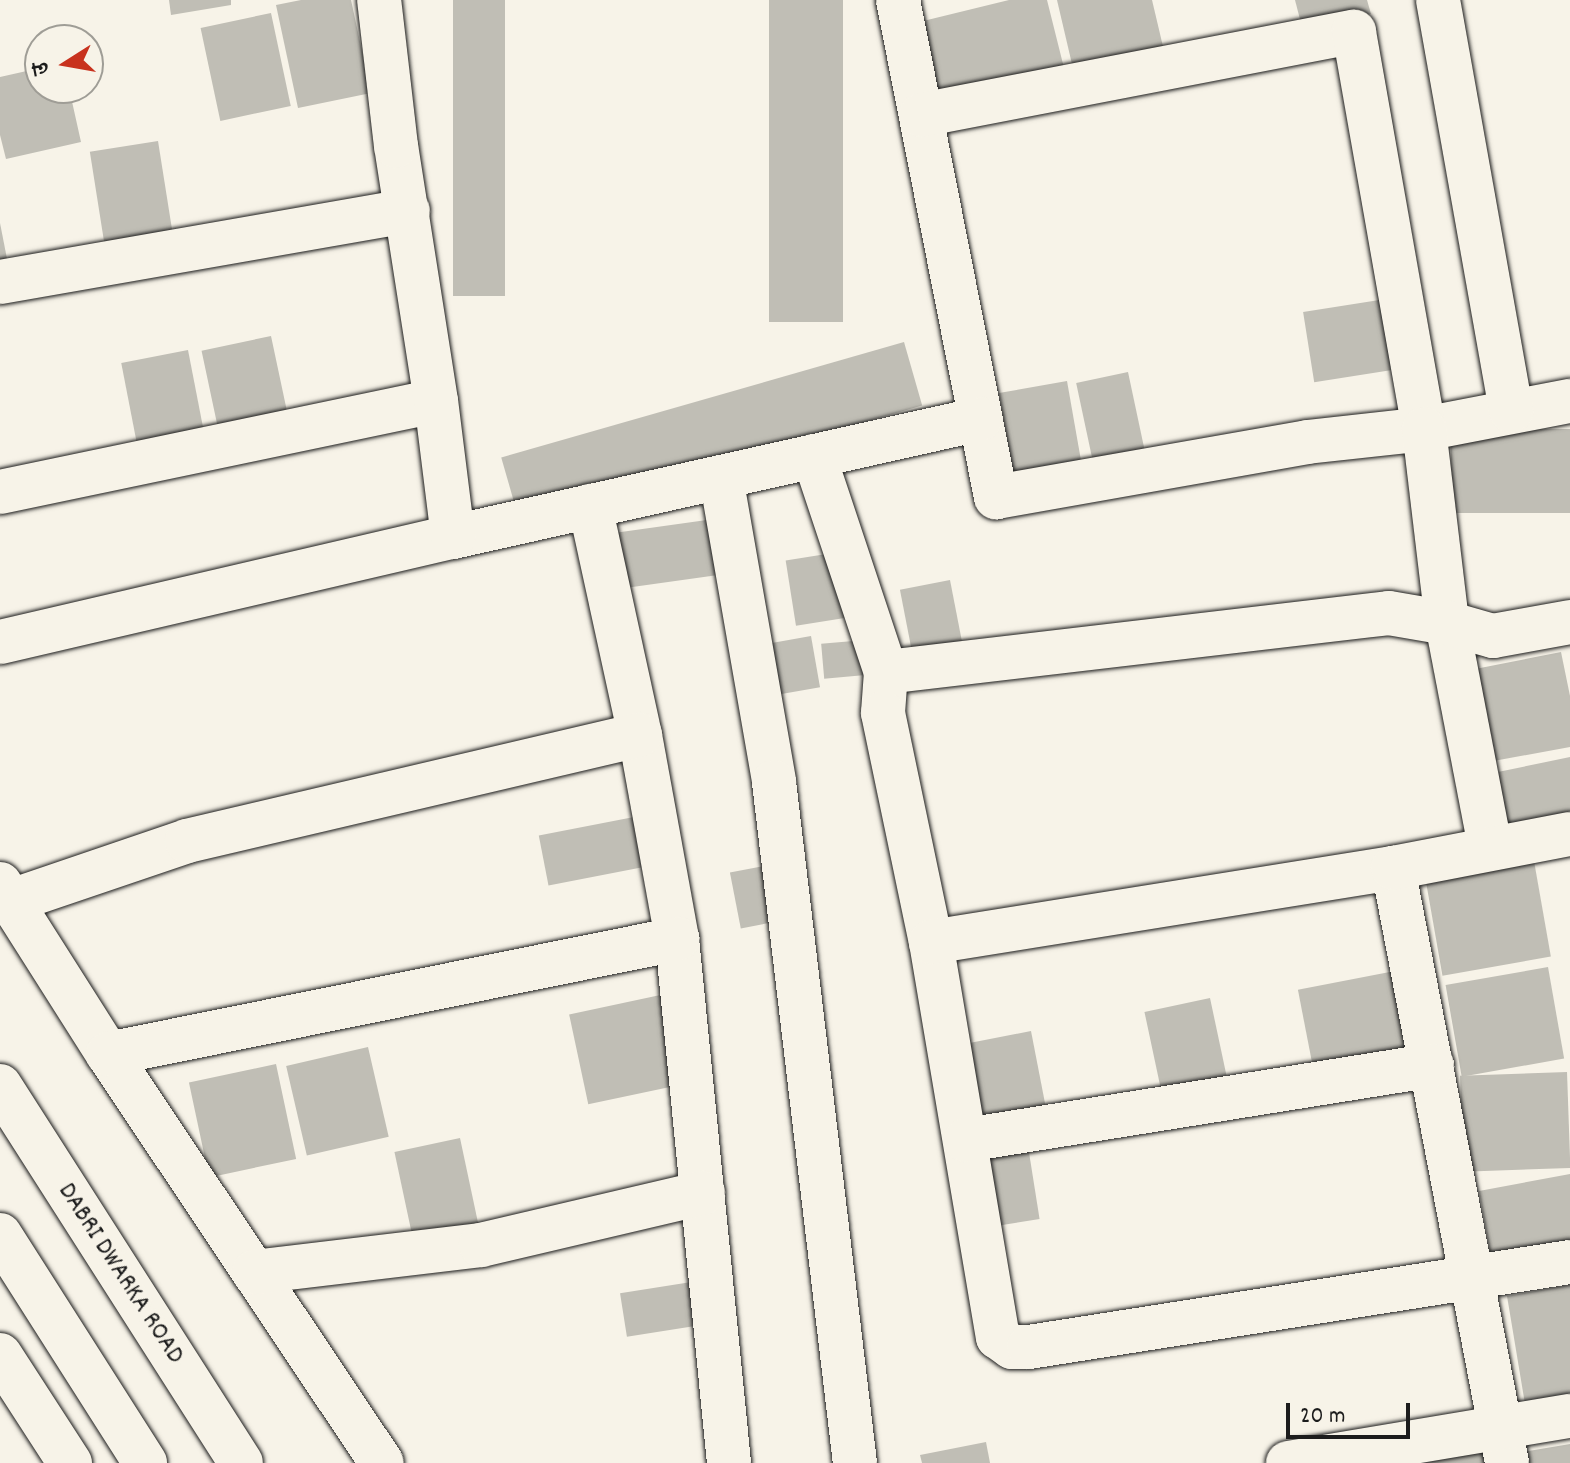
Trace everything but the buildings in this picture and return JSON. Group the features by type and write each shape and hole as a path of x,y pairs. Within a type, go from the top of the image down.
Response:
{"street":[{"path":"379,0 396,146 436,401 453,537"},
{"path":"898,0 996,497 1307,442 1424,429 1570,401"},
{"path":"1438,0 1511,411"},
{"path":"921,115 1354,32 1424,429 1447,623 1490,846"},
{"path":"0,282 408,211"},
{"path":"0,492 436,401"},
{"path":"0,642 980,419"},
{"path":"814,456 886,672 883,713 931,942 998,1337 1012,1347 1570,1262"},
{"path":"721,477 774,782 855,1463"},
{"path":"590,506 640,735 677,939 729,1463"},
{"path":"886,672 1389,613 1447,623 1493,636 1570,622"},
{"path":"382,1463 108,1054 5,893 187,841 640,735"},
{"path":"931,942 1393,868 1490,846 1570,834"},
{"path":"1393,868 1504,1444"},
{"path":"108,1054 677,939"},
{"path":"966,1140 1432,1065"},
{"name":"DABRI DWARKA ROAD","path":"0,1086 241,1463"},
{"path":"254,1272 481,1245 703,1193"},
{"path":"0,1235 145,1463"},
{"path":"0,1355 70,1463"},
{"path":"1288,1463 1504,1444 1570,1416"}]}
